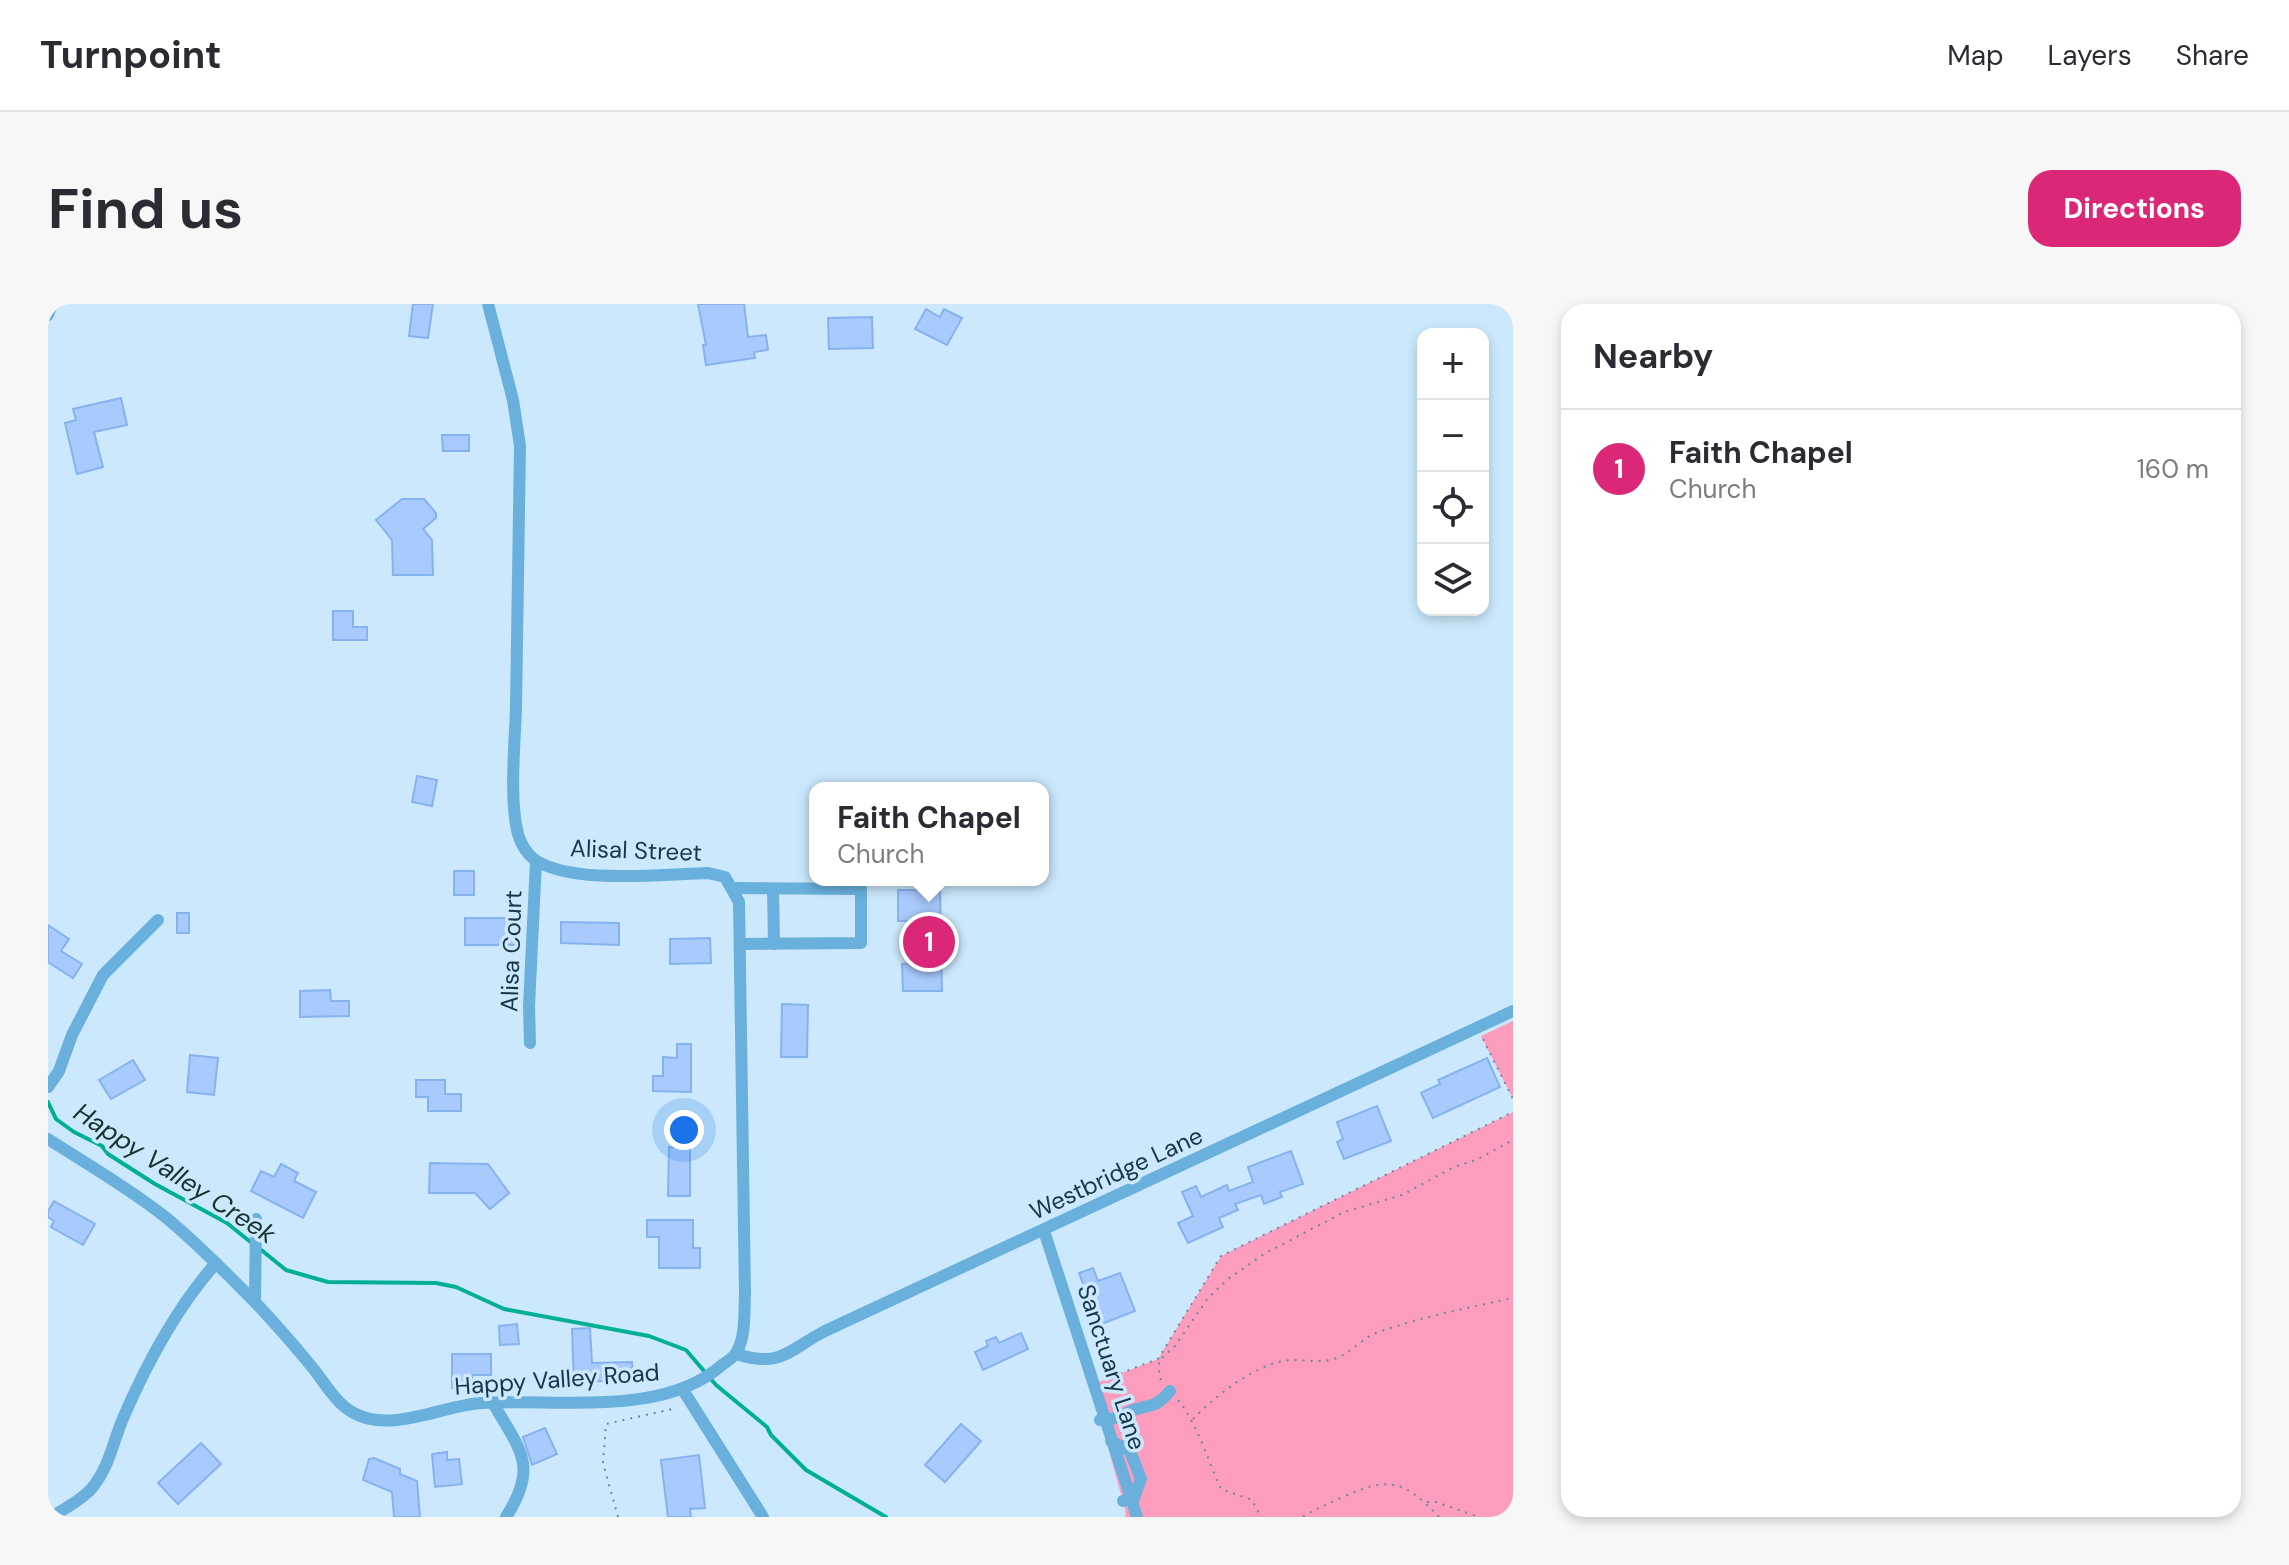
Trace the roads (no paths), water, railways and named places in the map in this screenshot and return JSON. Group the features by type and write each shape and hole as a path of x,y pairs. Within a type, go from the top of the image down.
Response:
{"street":[{"path":"48,315 52,304"},
{"name":"Alisal Street","path":"488,304 513,400 520,446 515,806 518,835 526,852 536,861 555,869 585,876 708,873 725,877 733,888"},
{"name":"Alisa Court","path":"530,1043 536,861"},
{"path":"736,1354 741,1340 745,1294 739,902 733,888 842,886"},
{"path":"740,944 861,943 865,886"},
{"path":"773,889 774,944"},
{"path":"51,1084 103,975 158,920"},
{"name":"Westbridge Lane","path":"736,1354 757,1360 777,1359 825,1331 1513,1011"},
{"name":"Happy Valley Road","path":"48,1139 130,1191 166,1218 255,1302 335,1398 352,1412 369,1419 386,1421 479,1403 613,1401 683,1390 736,1354"},
{"path":"255,1302 256,1219"},
{"name":"Sanctuary Lane","path":"1044,1231 1094,1383 1128,1500 1137,1517"},
{"path":"52,1517 90,1491 106,1468 124,1416 162,1343 216,1263"},
{"path":"683,1390 763,1517"},
{"path":"1103,1420 1152,1407 1170,1391"},
{"path":"493,1403 518,1446 526,1474 506,1517"}],"waterway":[{"name":"Happy Valley Creek","path":"48,1102 56,1119 74,1132 102,1146 108,1154 155,1184 227,1223 253,1244"},
{"name":"Happy Valley Creek","path":"260,1249 286,1270 328,1282 436,1283 456,1287 504,1309 649,1336 686,1350 716,1385 767,1427 771,1435 806,1470 886,1517"}],"place":[{"name":"Faith Chapel","path":"929,942"}]}
